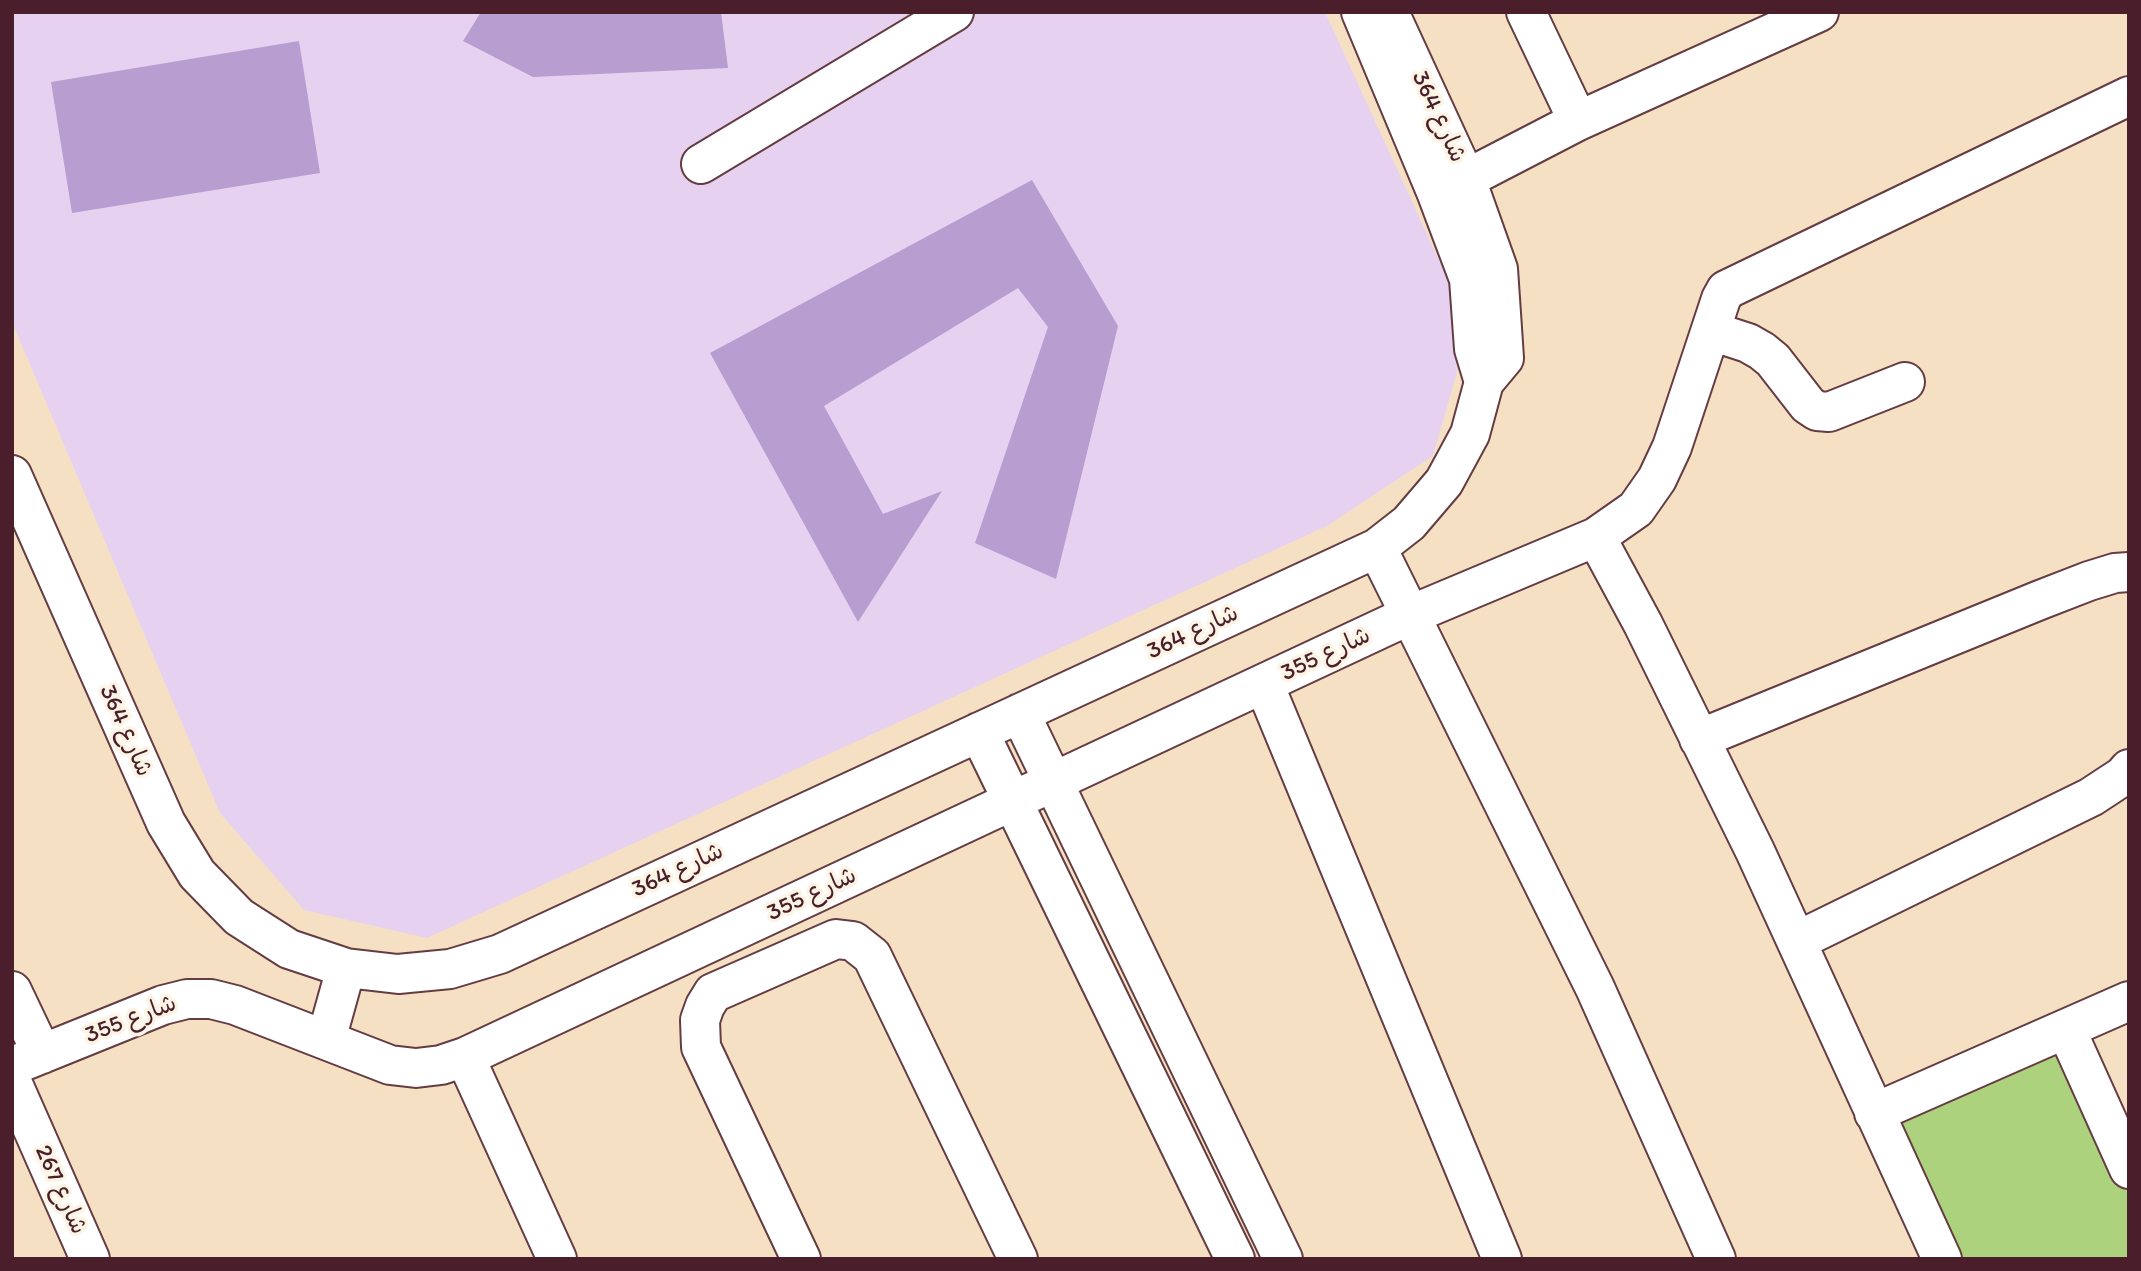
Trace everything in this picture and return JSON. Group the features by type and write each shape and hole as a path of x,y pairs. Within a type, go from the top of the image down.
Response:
{"street":[{"path":"701,164 954,12"},
{"name":"شارع 364","path":"1361,12 1452,186"},
{"name":"شارع 364","path":"12,475 166,823 197,874 239,917 289,948 346,968 398,974 424,972 450,969 500,954 1377,548 1409,523 1444,482 1470,434 1484,382 1474,349 1469,279 1452,186 1389,12"},
{"path":"1527,12 1578,121"},
{"path":"1452,186 1578,121 1819,12"},
{"name":"شارع 355","path":"27,1060 163,1005 187,999 211,999 235,1005 390,1065 416,1068 441,1065 465,1056 1410,615 1596,537 1636,509 1657,479 1672,447 1726,290 2129,96"},
{"path":"1711,331 1748,343 1762,351 1773,360 1808,405 1817,411 1829,412 1905,382"},
{"path":"1596,537 1643,624 1797,941 1942,1259"},
{"path":"1377,548 1595,988 1716,1259"},
{"path":"1699,739 2040,600 2115,573 2129,572"},
{"path":"1264,684 1502,1259"},
{"path":"1020,713 1283,1259"},
{"path":"979,732 1235,1259"},
{"path":"1797,941 2091,797 2129,769"},
{"path":"802,1259 701,1047 700,1020 713,993 836,939 853,941 872,956 1018,1259"},
{"path":"326,1040 346,968"},
{"path":"12,991 27,1060"},
{"path":"1874,1113 2129,1001"},
{"path":"2066,1029 2129,1169"},
{"path":"465,1056 557,1259"},
{"name":"شارع 267","path":"12,1083 90,1259"}],"shaded area":[{"path":"12,12 1325,12 1449,282 1458,369 1433,456 1327,526 427,938 304,910 220,813 12,322"}],"green space":[{"path":"2078,1019 2129,1135 2129,1259 1949,1259 1881,1113"}],"building":[{"path":"481,12 721,12 728,68 533,77 463,41"},
{"path":"299,41 320,173 72,213 51,82"},
{"path":"1032,180 1118,326 1056,579 975,543 1048,327 1018,288 824,406 883,514 942,491 858,622 710,353"}]}
